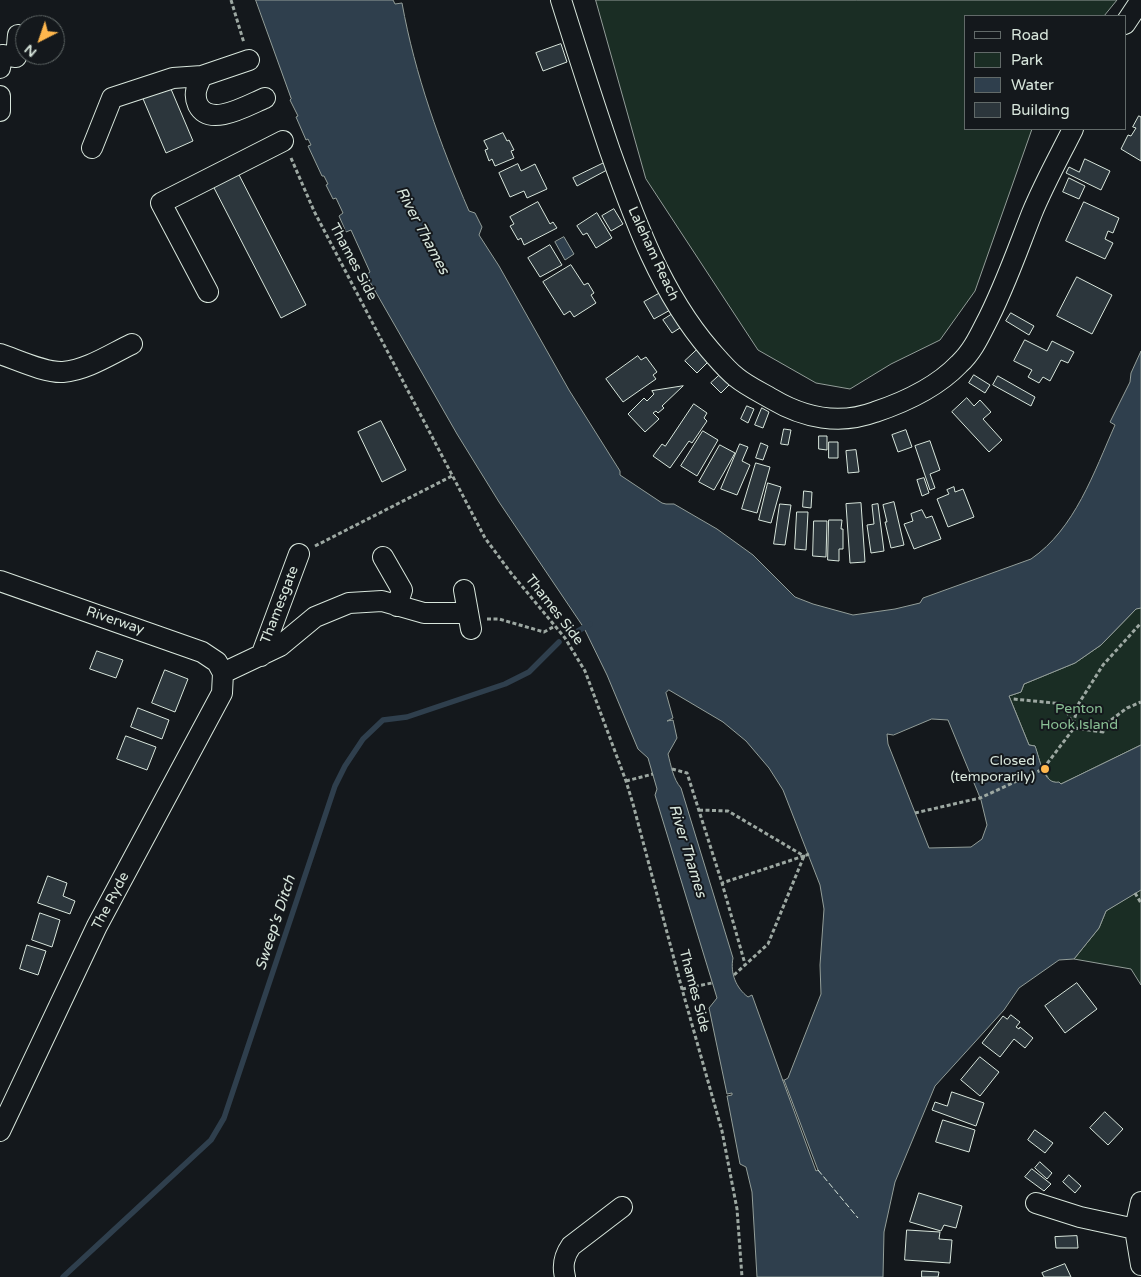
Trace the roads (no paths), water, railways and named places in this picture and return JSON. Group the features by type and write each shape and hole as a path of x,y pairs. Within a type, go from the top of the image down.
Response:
{"street":[{"name":"Laleham Reach","path":"561,0 587,85 628,202 655,264 676,303 696,333 735,376 782,405 812,416 844,419 864,416 893,406 924,391 960,364 973,347 996,305 1038,199 1072,130"},
{"path":"1126,22 1141,0"},
{"path":"0,68 2,56 15,57"},
{"path":"92,148 112,98 173,78 202,76 249,60"},
{"path":"202,76 196,86 195,98 201,111 208,116 225,114 265,98"},
{"path":"0,96 1,116"},
{"path":"208,292 161,203 283,141"},
{"path":"0,354 40,368 62,372 84,367 131,344"},
{"name":"Thamesgate","path":"261,656 299,554"},
{"path":"383,557 402,590 398,606"},
{"name":"Riverway","path":"0,581 202,652 217,662 223,672"},
{"name":"Thamesgate","path":"223,672 280,646 315,617 349,603 382,601 424,613 469,621 464,590"},
{"name":"The Ryde","path":"0,1131 97,926 222,693 223,672"},
{"path":"1141,1202 1135,1229 1141,1265"},
{"path":"1036,1203 1135,1229"},
{"path":"565,1277 563,1268 565,1255 571,1246 622,1207"}],"water":[{"name":"River Thames","path":"256,0 393,0 395,4 402,3 407,30 429,109 469,211 475,213 482,227 479,235 499,266 569,390 620,471 620,475 662,503 674,504 717,529 753,555 795,597 813,604 853,615 895,609 920,603 923,598 1031,559 1060,532 1082,498 1115,425 1110,422 1130,382 1131,373 1141,351 1141,608 1136,609 1101,645 1075,663 1024,684 1021,692 1009,696 1029,745 1035,746 1043,770 1049,779 1054,782 1061,784 1141,745 1141,890 1106,911 1099,928 1074,959 1059,960 1019,988 1004,1010 935,1086 895,1182 884,1232 883,1277 757,1277 752,1192 746,1167 740,1164 727,1096 732,1095 732,1093 727,1094 709,1008 717,998 655,795 657,789 648,758 638,749 607,675 584,628 499,502 457,434 366,275 370,272 351,230 346,232 339,216 343,213 336,198 333,199 326,185 328,184 324,176 322,176 308,146 311,145 308,139 306,140 296,117 298,116","holes":["669,690 723,722 746,741 769,768 783,790 820,885 824,909 820,965 821,994 788,1078 783,1081 752,995 748,997 740,989 733,975 733,958 681,788 673,772 668,754 677,738 673,720 667,721 673,718 666,693","932,719 948,720 981,800 987,825 982,839 971,847 929,848 888,744 887,734 893,735"]},
{"path":"564,237 574,254 565,260 555,242"}],"waterway":[{"name":"Sweep's Ditch","path":"578,631 590,624"},
{"name":"Sweep's Ditch","path":"63,1277 211,1140 224,1118 335,786 345,766 363,739 383,720 407,717 505,684 529,672 559,642"}],"place":[{"name":"Closed (temporarily)","path":"1045,769"}],"park label":[{"name":"Penton Hook Island","path":"1079,718"}]}
